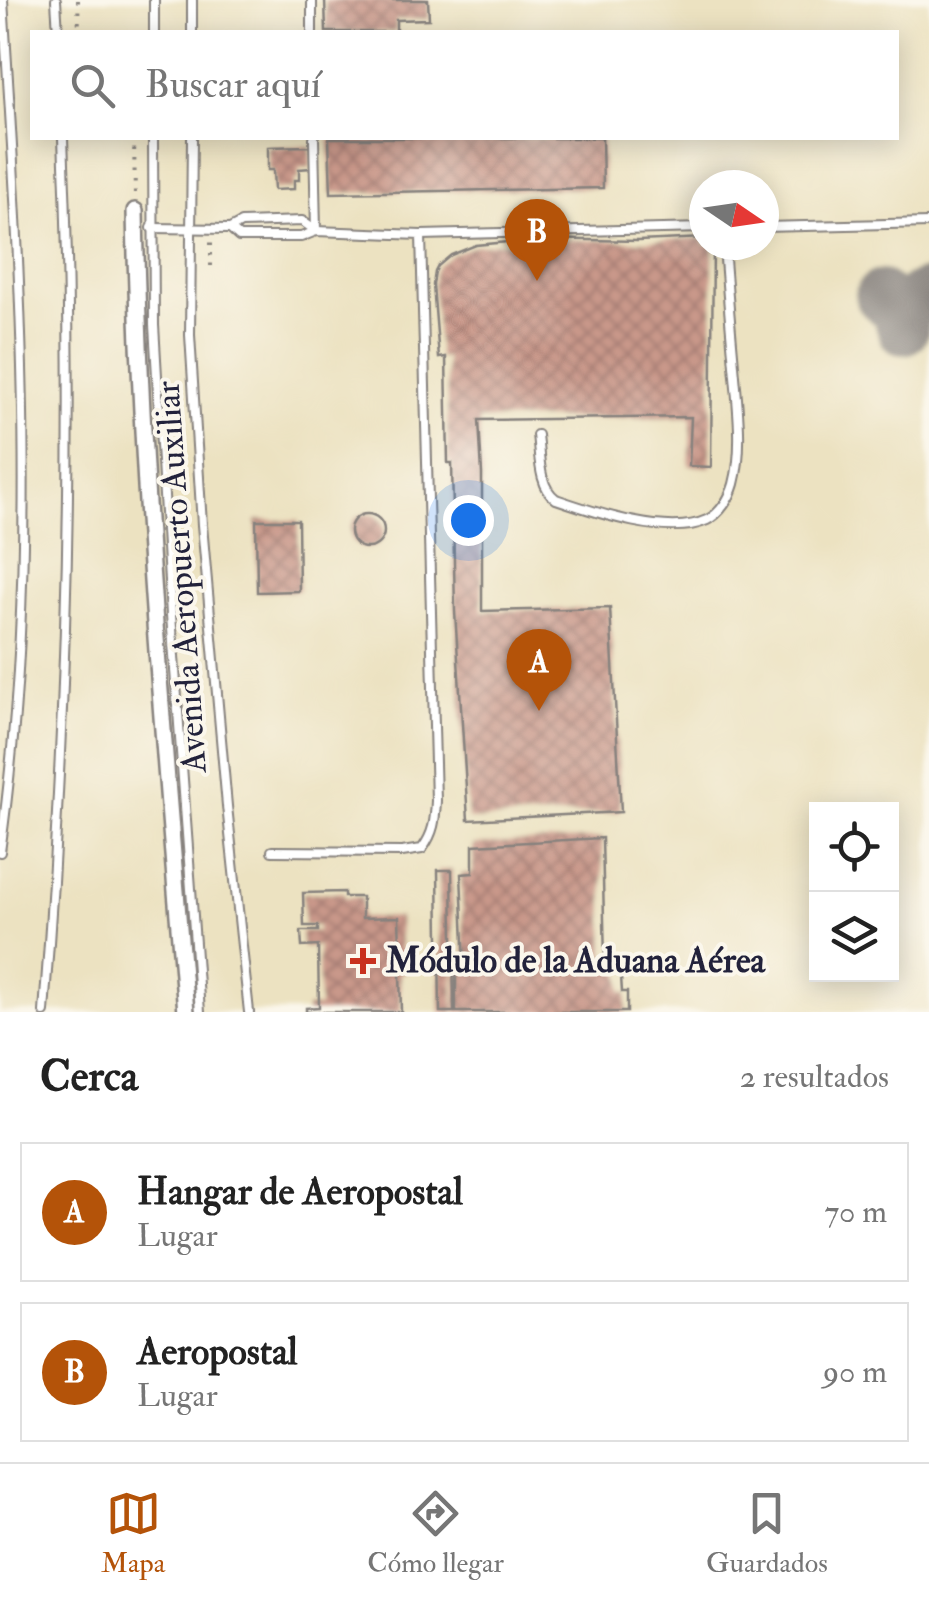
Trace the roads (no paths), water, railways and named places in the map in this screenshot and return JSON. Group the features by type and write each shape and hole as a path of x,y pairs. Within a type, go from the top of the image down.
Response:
{"street":[{"path":"135,211 141,434 186,1012"}],"lane":[{"path":"0,852 17,691 22,476 21,309 2,0"},
{"path":"56,0 58,30"},
{"path":"154,0 154,30"},
{"path":"192,0 192,30"},
{"path":"312,0 312,30"},
{"path":"44,1012 68,533 63,140"},
{"name":"Avenida Aeropuerto Auxiliar","path":"153,140 154,325 200,1012"},
{"name":"Avenida Aeropuerto Auxiliar","path":"192,140 190,335 208,617 249,1012"},
{"path":"314,140 316,230"},
{"path":"152,228 230,229 240,223 302,221 316,230"},
{"path":"779,226 929,223"},
{"path":"230,229 239,236 302,237 316,230 421,235 689,228"},
{"path":"272,851 402,852 422,849 432,837 436,801 421,235"},
{"path":"537,435 543,481 548,494 556,499 620,521 688,524 706,521 716,513 730,497 735,480 738,422 725,260"}],"place":[{"name":"Aeropostal","path":"537,281"},
{"name":"Hangar de Aeropostal","path":"539,711"},
{"name":"Módulo de la Aduana Aérea","path":"363,961"}]}
